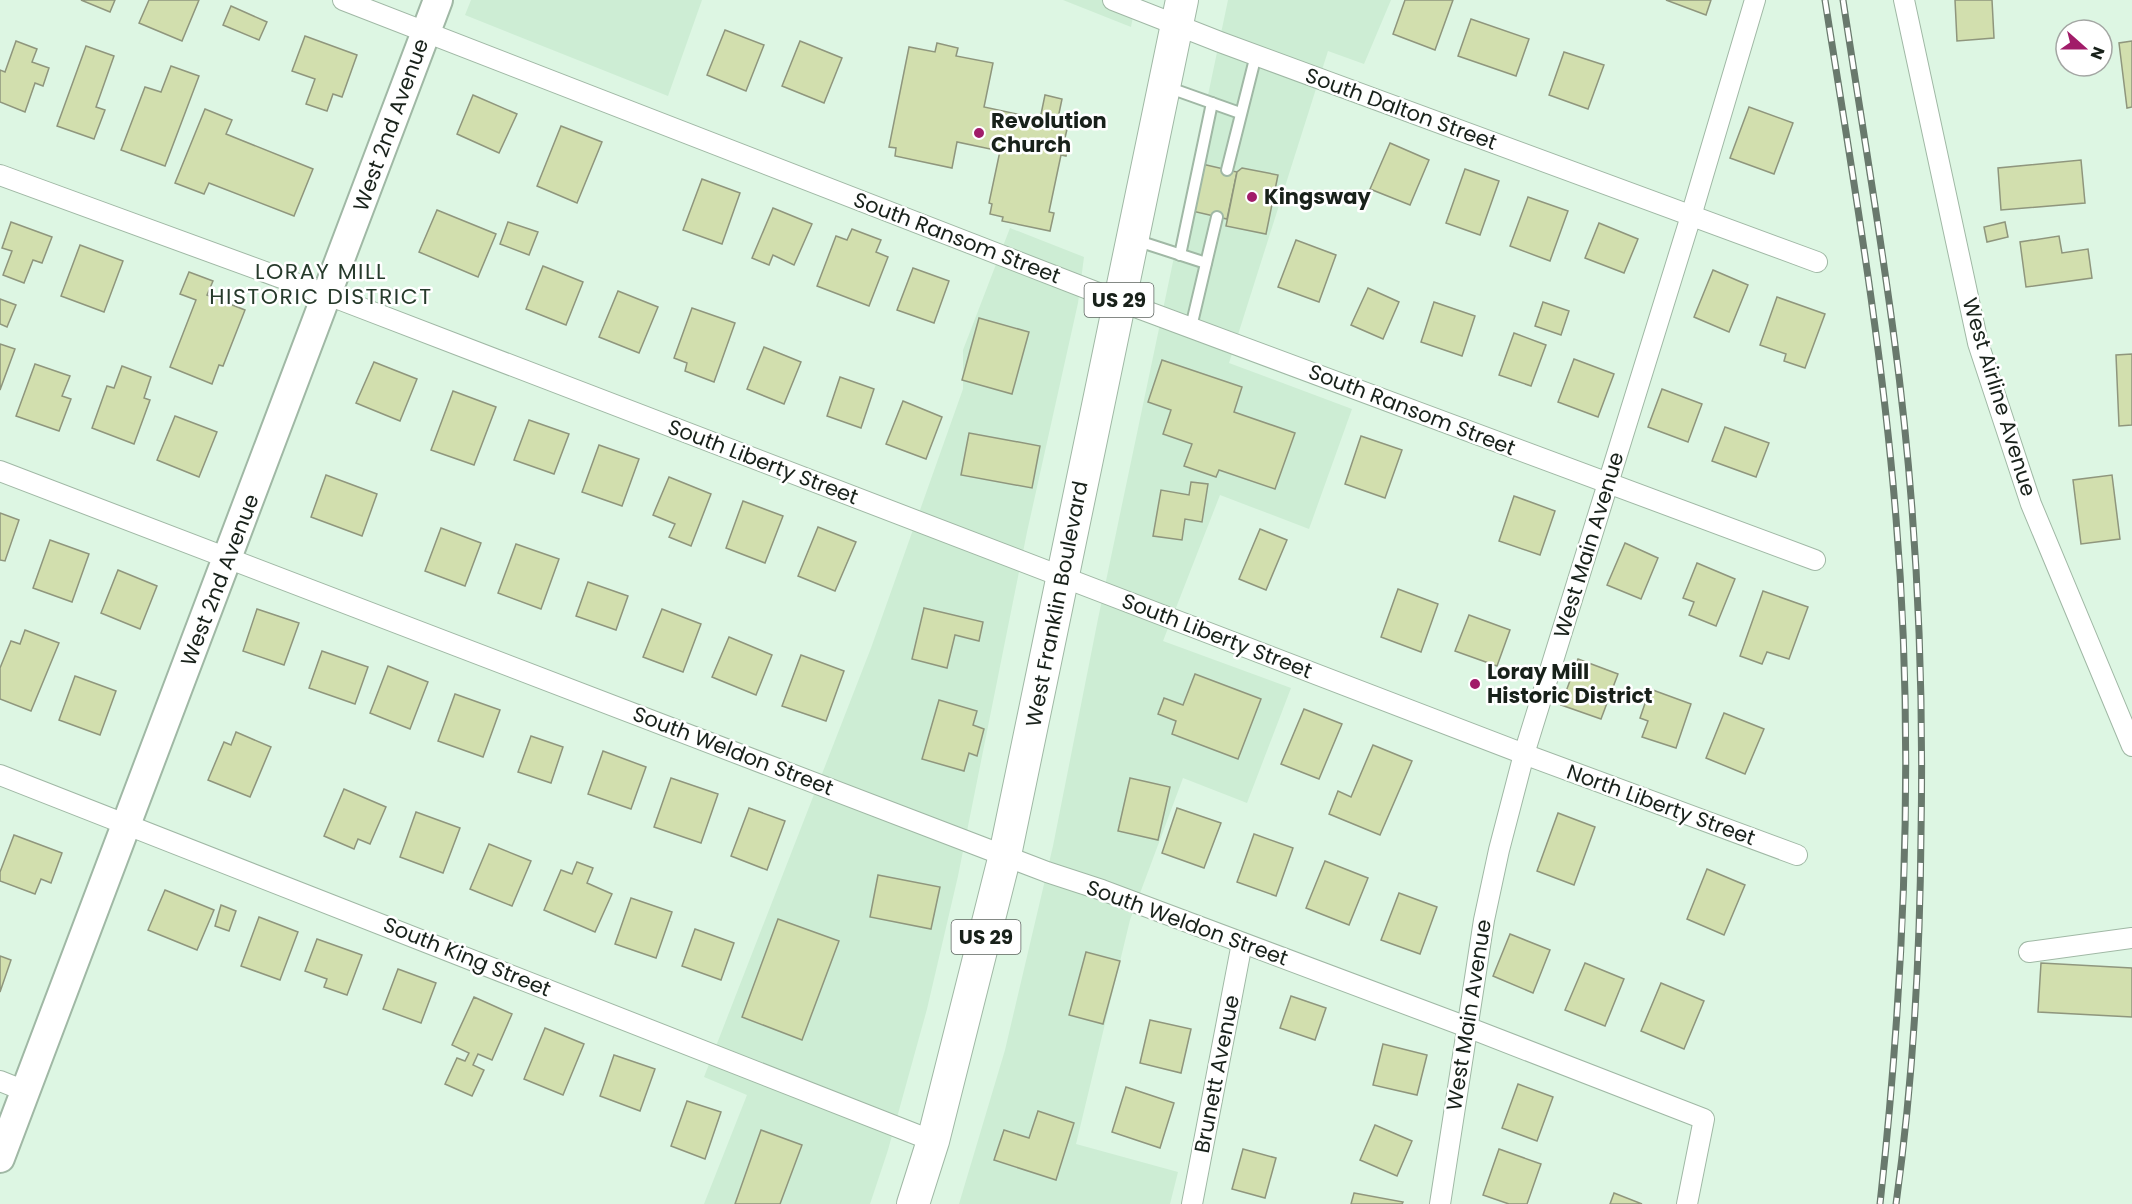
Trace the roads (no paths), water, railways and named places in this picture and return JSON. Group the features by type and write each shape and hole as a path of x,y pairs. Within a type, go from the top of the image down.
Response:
{"main road":[{"name":"West Franklin Boulevard","path":"912,1204 933,1141 1005,855 1179,13"}],"street":[{"name":"South Ransom Street","path":"343,0 1119,301 1815,560"},
{"name":"West 2nd Avenue","path":"0,1158 13,1086 127,823 438,0"},
{"name":"South Dalton Street","path":"1113,0 1179,13 1256,55 1816,261"},
{"name":"West Main Avenue","path":"1440,1204 1486,910 1524,754 1691,216 1755,0"},
{"name":"West Airline Avenue","path":"1904,0 1978,343 2031,504 2132,746"},
{"name":"South Liberty Street","path":"0,175 328,295 1524,754"},
{"name":"South Weldon Street","path":"0,471 1704,1119 1687,1204"},
{"name":"North Liberty Street","path":"1524,754 1797,855"},
{"name":"South King Street","path":"0,775 933,1141"},
{"path":"2029,952 2132,938"},
{"name":"Brunett Avenue","path":"1192,1204 1242,943"}],"lane":[{"path":"1227,170 1256,55"},
{"path":"1164,86 1240,113"},
{"path":"1180,255 1212,103"},
{"path":"1191,327 1217,217"},
{"path":"1132,239 1206,263"}],"railway":[{"path":"1825,0 1883,388 1902,604 1906,776 1901,947 1896,1033 1880,1204"},
{"path":"1843,0 1876,210 1902,399 1913,523 1920,647 1922,772 1919,927 1915,1019 1896,1204"}],"place":[{"name":"Revolution Church","path":"979,133"},
{"name":"Kingsway","path":"1252,197"},
{"name":"Loray Mill Historic District","path":"1475,684"}],"district":[{"name":"LORAY MILL HISTORIC DISTRICT","path":"321,284"}]}
